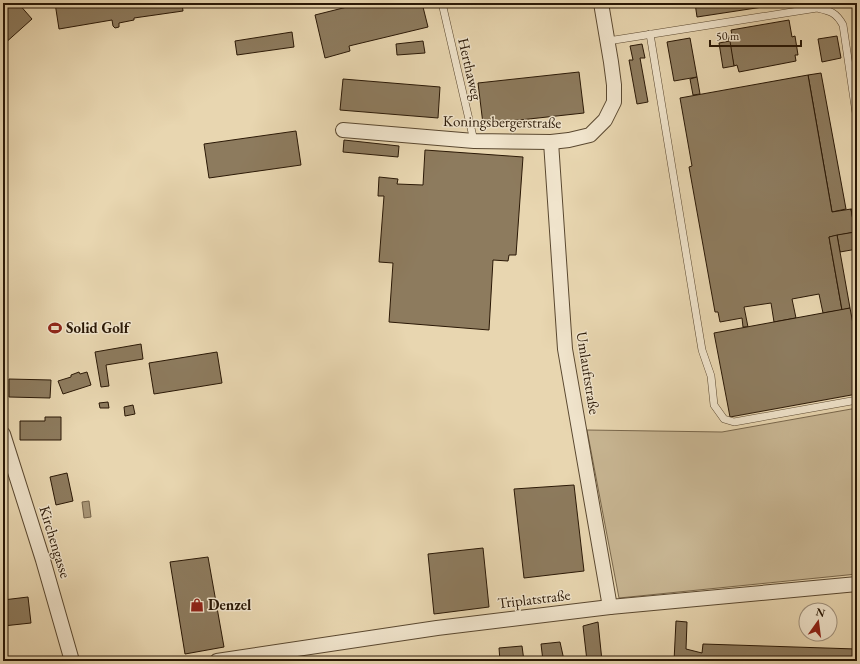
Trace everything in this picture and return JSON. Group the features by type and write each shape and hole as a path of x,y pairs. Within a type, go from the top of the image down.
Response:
{"street":[{"name":"Koningsbergerstraße","path":"343,130 474,141 551,142 569,140 590,135 605,120 614,102 614,85 601,3"},
{"name":"Umlauftstraße","path":"551,142 565,349 610,607"},
{"name":"Kirchengasse","path":"3,434 43,560 72,661"},
{"name":"Triplatstraße","path":"217,661 438,628 610,607 857,584"}],"lane":[{"name":"Herthaweg","path":"442,3 474,141"},
{"path":"608,41 817,8 830,11 838,16 842,25 857,120"},
{"path":"650,34 702,350 711,376 714,405 724,419 734,422 857,400"}],"shaded area":[{"path":"857,408 857,574 619,598 587,430 722,432"},
{"path":"89,501 91,517 84,518 82,502"}],"building":[{"path":"13,3 18,3 32,19 3,45 3,12"},
{"path":"55,3 182,3 183,11 134,18 134,20 119,23 119,27 115,28 112,20 59,29"},
{"path":"363,3 422,3 428,27 349,46 350,51 325,58 315,15"},
{"path":"695,3 789,3 697,17"},
{"path":"789,20 792,37 795,36 798,55 795,55 796,61 739,72 737,65 734,66 728,36 732,35 731,30"},
{"path":"292,32 294,47 237,55 235,41"},
{"path":"837,36 841,58 822,62 818,39"},
{"path":"690,38 697,77 674,81 667,42"},
{"path":"423,41 425,53 397,55 396,44"},
{"path":"730,41 734,66 723,68 719,43"},
{"path":"642,44 645,58 640,58 648,102 637,104 629,60 633,60 630,46"},
{"path":"579,72 584,113 483,124 478,83"},
{"path":"821,73 846,209 832,212 808,75"},
{"path":"808,75 832,212 851,209 855,232 829,237 842,310 823,313 819,294 792,299 796,318 774,322 771,303 744,307 748,327 743,327 742,318 720,322 718,312 715,312 689,167 692,166 680,98"},
{"path":"697,77 700,94 693,95 690,79"},
{"path":"343,79 440,87 438,118 340,110"},
{"path":"296,131 301,165 209,178 204,144"},
{"path":"344,140 399,146 398,157 343,152"},
{"path":"425,150 523,157 516,255 509,255 508,261 493,260 489,330 389,322 393,263 379,262 384,196 378,196 379,177 398,179 397,184 423,185"},
{"path":"851,209 857,210 857,249 840,252 837,235 855,232"},
{"path":"837,235 850,308 842,310 829,237"},
{"path":"850,308 857,345 857,394 730,417 714,333"},
{"path":"141,344 143,359 106,365 109,386 101,387 95,352"},
{"path":"217,352 222,383 154,394 149,363"},
{"path":"79,372 80,374 87,372 91,385 63,394 58,381 71,377 71,375"},
{"path":"9,379 51,380 50,398 9,397"},
{"path":"108,402 109,408 100,408 99,403"},
{"path":"133,405 135,414 125,416 124,407"},
{"path":"45,417 61,417 61,440 20,440 20,421 45,421"},
{"path":"67,473 73,501 56,505 50,477"},
{"path":"574,485 584,571 524,578 514,489"},
{"path":"483,548 489,607 434,614 428,554"},
{"name":"Denzel","path":"208,557 224,647 185,654 170,562"},
{"path":"28,597 31,623 3,626 3,600"},
{"path":"676,621 687,622 686,649 702,653 703,644 856,649 855,661 674,661"},
{"path":"598,622 602,661 587,661 583,626"},
{"path":"560,642 564,660 577,659 577,661 543,661 541,644"},
{"path":"522,646 524,661 500,661 499,648"}],"place":[{"name":"Solid Golf","path":"55,328"},
{"name":"Denzel","path":"197,605"}]}
